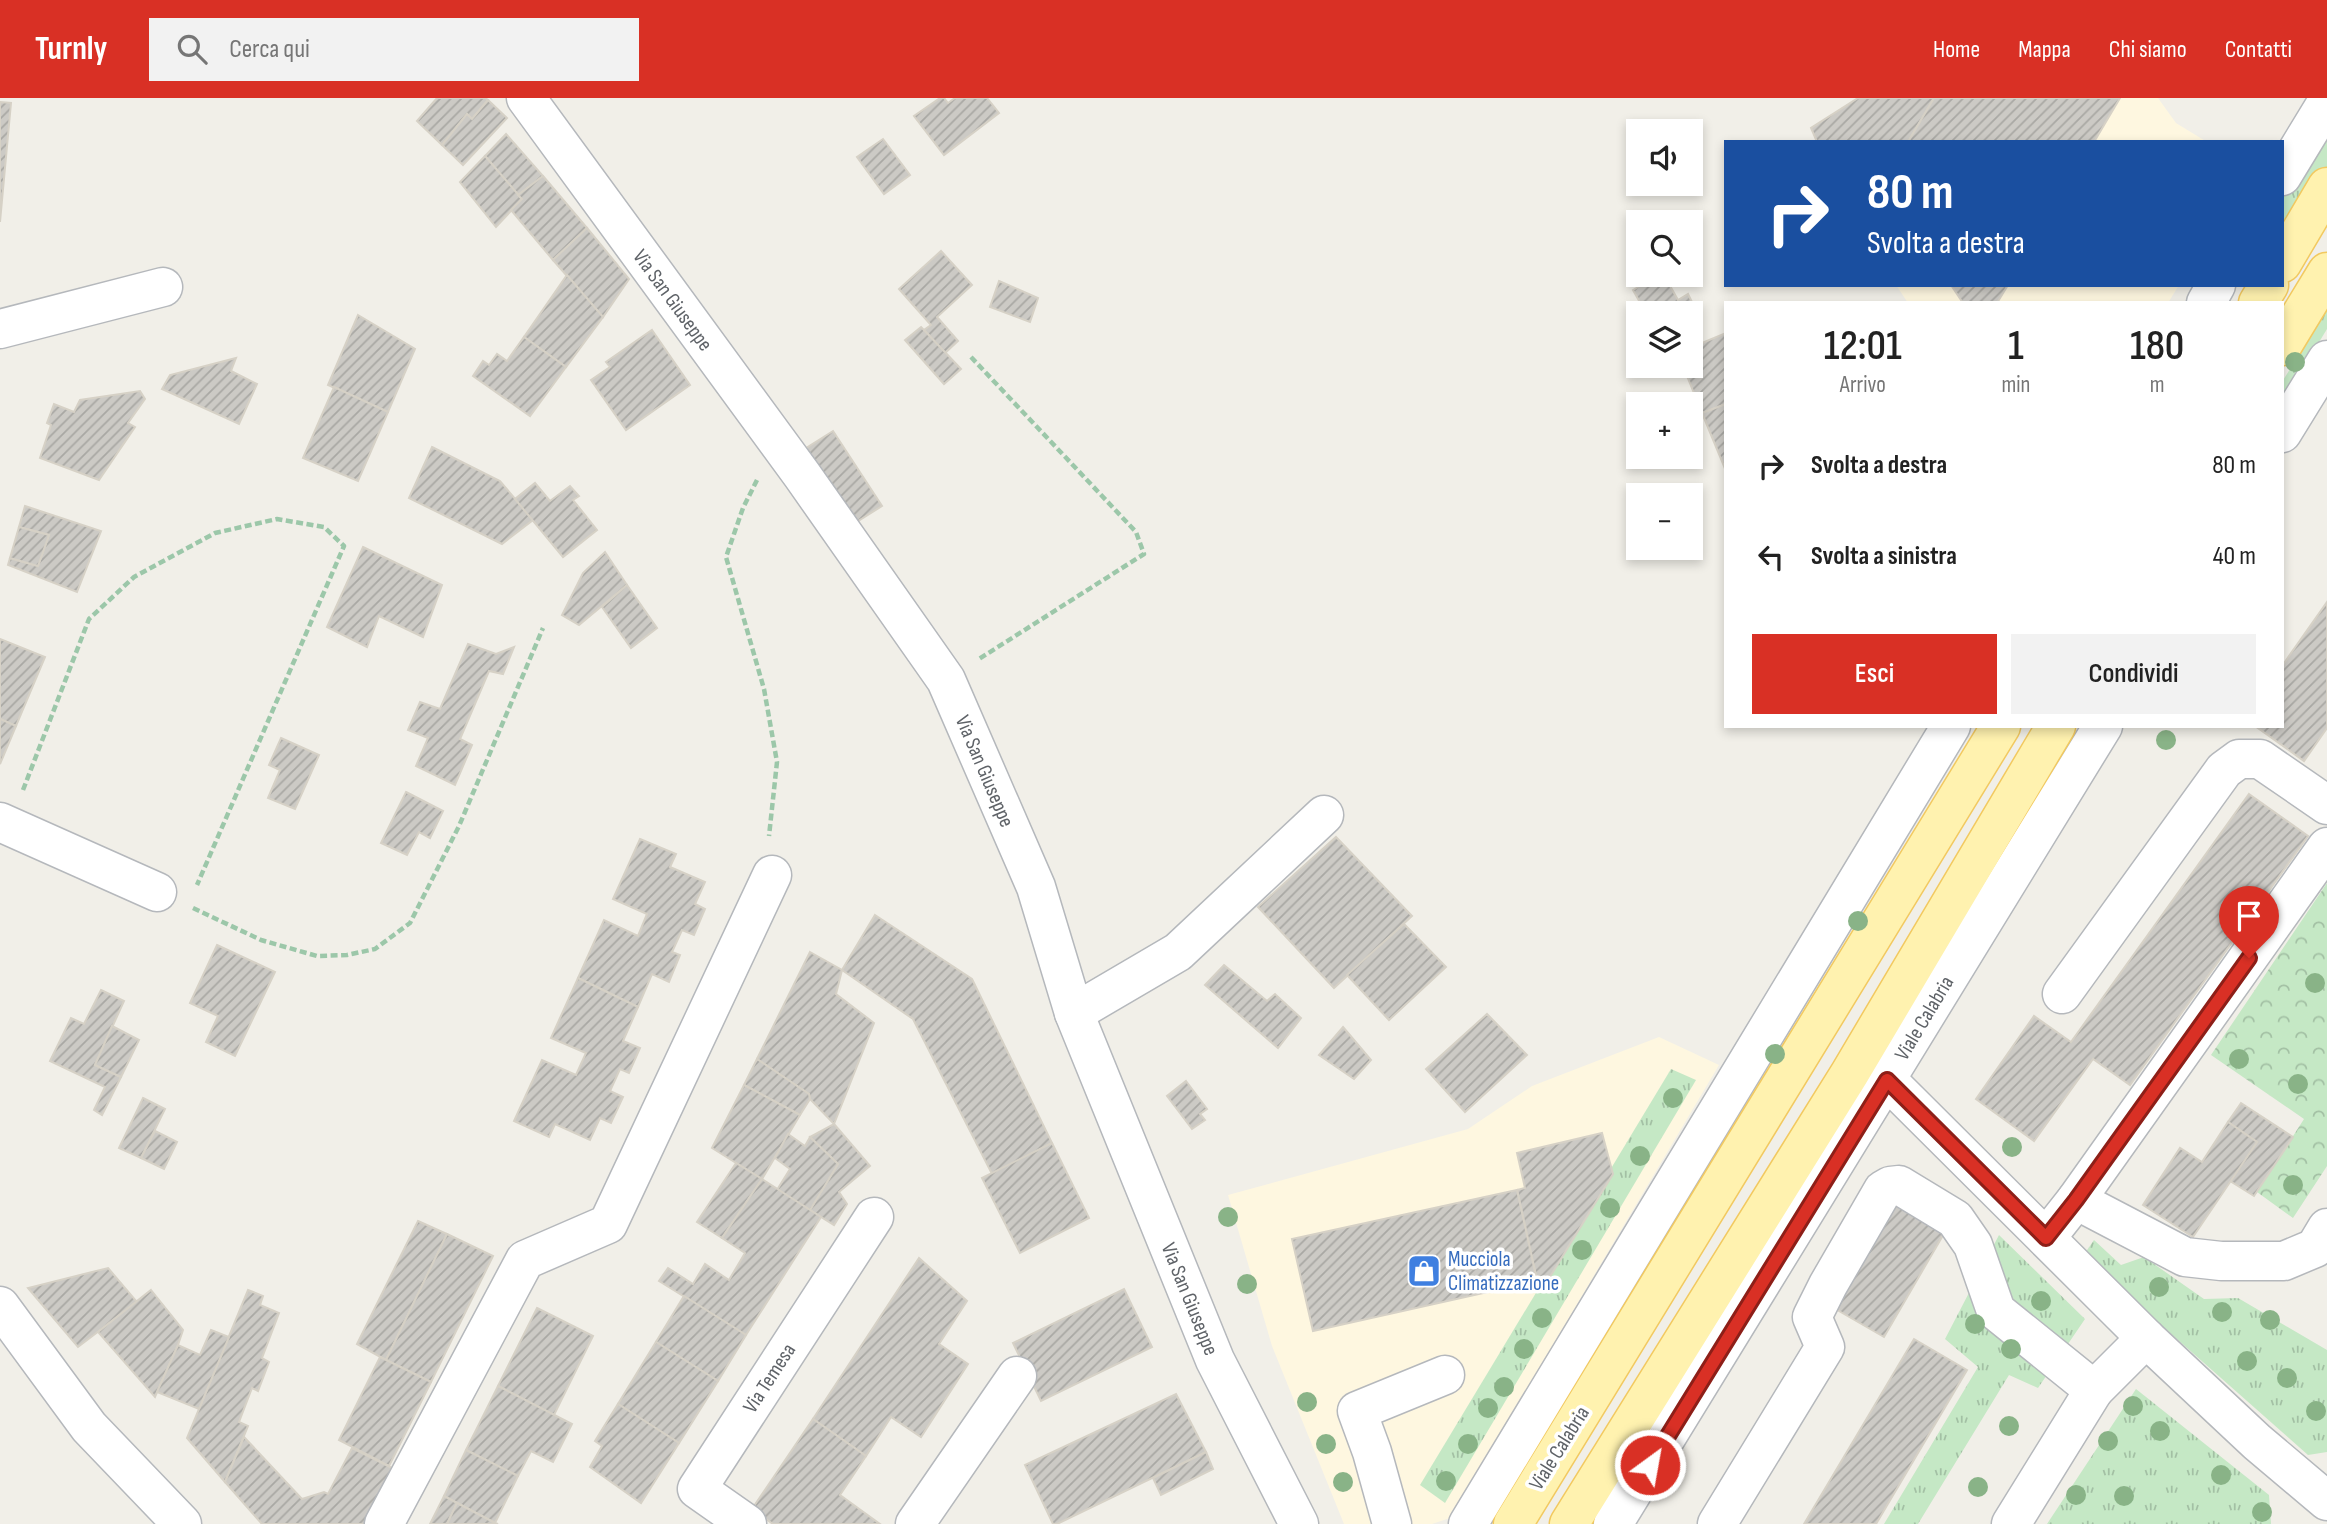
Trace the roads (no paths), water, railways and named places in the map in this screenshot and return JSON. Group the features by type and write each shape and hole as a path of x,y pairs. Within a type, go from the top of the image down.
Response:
{"main road":[{"path":"2284,260 2327,187"},
{"path":"2284,343 2327,272"},
{"name":"Viale Calabria","path":"1513,1524 2000,728"},
{"name":"Viale Calabria","path":"1569,1524 1850,1073 2055,728"}],"street":[{"name":"Via San Giuseppe","path":"526,98 778,442 946,680 1036,887 1074,1013 1215,1360 1299,1524"},
{"path":"2284,173 2327,102"},
{"path":"0,328 163,287"},
{"path":"2284,430 2327,360"},
{"name":"Viale Calabria","path":"1468,1524 1950,728"},
{"name":"Viale Calabria","path":"1613,1524 2102,728"},
{"path":"2063,994 2224,770 2239,759 2260,759 2327,805"},
{"path":"1074,1013 1178,952 1324,815"},
{"path":"5,824 173,899"},
{"path":"2046,1238 2076,1200 2327,847"},
{"path":"384,1524 525,1260 608,1224 772,875"},
{"path":"1887,1080 2146,1338 2257,1443 2327,1501"},
{"path":"1717,1524 1825,1347 1812,1317 1883,1191 1890,1186 1899,1185 1955,1219 1973,1245 1996,1311 2094,1390"},
{"path":"2076,1200 2185,1256 2221,1261 2284,1261 2315,1248 2327,1228"},
{"name":"Via Temesa","path":"747,1524 697,1489 874,1217"},
{"path":"0,1306 89,1427 182,1524"},
{"path":"2011,1524 2094,1390 2146,1338"},
{"path":"1392,1524 1372,1452 1357,1411 1445,1375"},
{"path":"915,1524 1017,1376"}],"place":[{"name":"Mucciola Climatizzazione","path":"1424,1271"}]}
